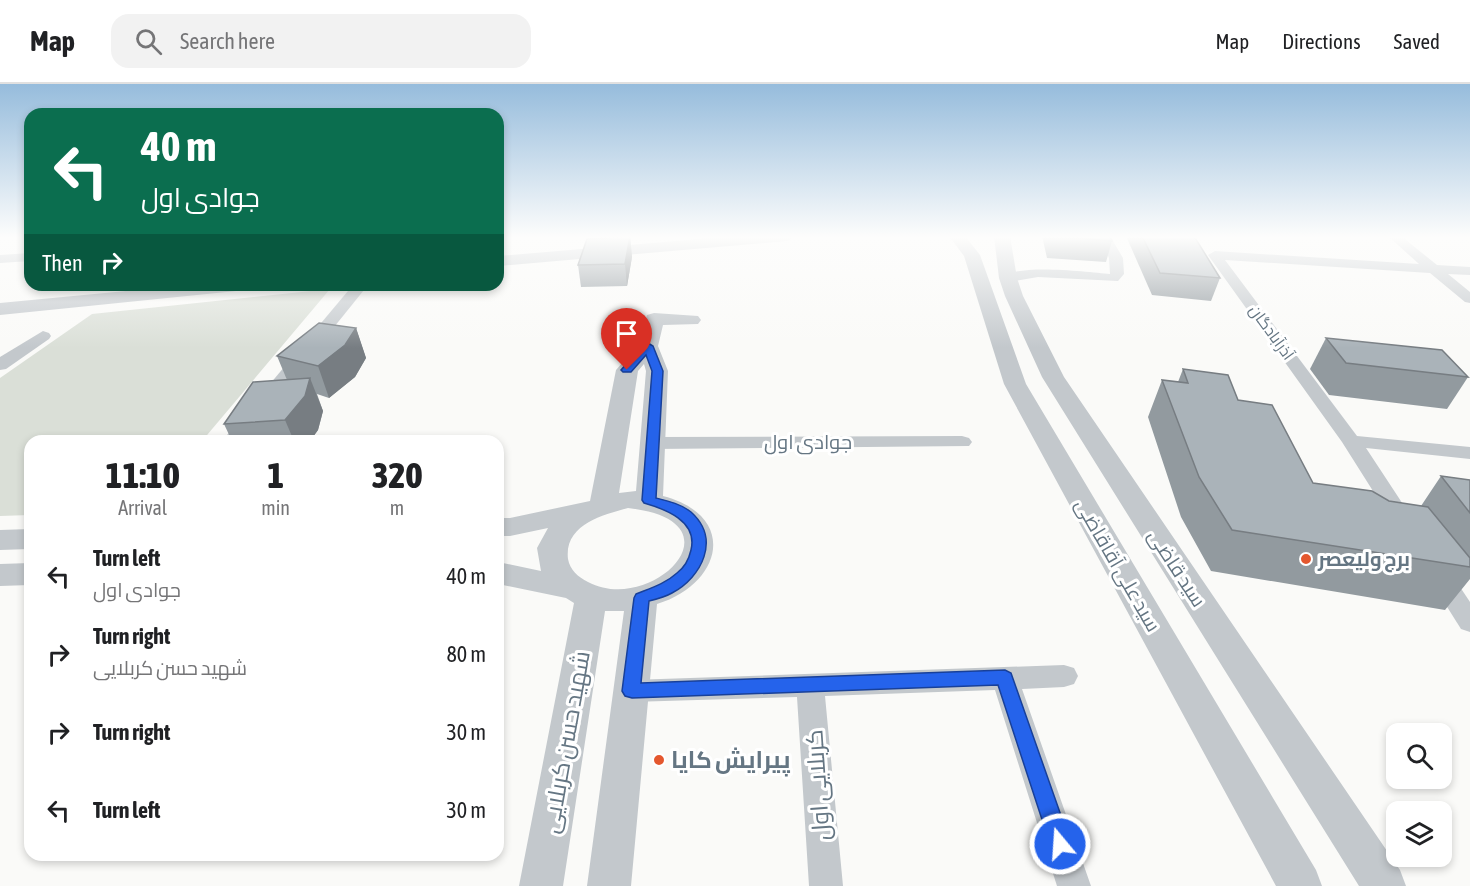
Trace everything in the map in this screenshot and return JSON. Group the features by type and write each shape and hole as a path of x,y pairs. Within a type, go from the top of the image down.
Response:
{"street":[{"name":"سید علی آقاقاضی","path":"990,273 994,277 1015,384 1300,886"},
{"name":"سید قاضی","path":"993,273 1014,296 1053,377 1384,886"},
{"path":"994,277 1033,273"},
{"path":"1044,273 1113,278 1117,273"},
{"name":"آذرآبادگان","path":"1228,273 1351,441 1414,536"},
{"path":"1440,273 1470,299"},
{"path":"0,309 184,291"},
{"path":"237,435 356,291"},
{"path":"580,593 555,574 550,557 554,540 564,525 592,508 627,370 648,346 654,320 692,320"},
{"path":"0,365 43,336"},
{"path":"648,346 657,371 649,500"},
{"path":"1351,441 1470,453"},
{"name":"جوادی اول","path":"653,443 962,442"},
{"path":"504,526 627,499 649,500 669,506 685,515 696,529 700,544 696,560 684,576 666,589 642,598 616,601 504,574"},
{"path":"0,540 24,539"},
{"path":"1426,555 1470,622"},
{"path":"0,575 24,574"},
{"name":"شهید حسن کربلایی","path":"541,886 580,593"},
{"path":"609,886 642,598"},
{"path":"632,691 1064,676"},
{"path":"1005,678 1074,886"},
{"name":"کربلایی اول","path":"810,684 826,886"}],"shaded area":[{"path":"328,291 207,435 24,435 24,515 0,516 0,378 92,314"}],"building":[{"path":"1165,273 1217,273 1220,278"},
{"path":"319,323 356,328 345,345 318,366 277,356"},
{"path":"1326,338 1442,350 1468,377 1346,363"},
{"path":"1183,369 1228,375 1238,400 1272,405 1313,483 1372,491 1389,501 1428,507 1470,558 1470,567 1232,530 1199,477 1162,380 1188,383"},
{"path":"310,378 305,396 285,420 224,424 253,382"},
{"path":"1441,476 1470,480 1470,513"}],"place":[{"name":"برج ولیعصر","path":"1306,559"},
{"name":"پیرایش کایا","path":"659,760"}],"route":[{"path":"627,370 648,346 657,371 649,500 669,506 685,515 696,529 700,544 696,560 684,576 666,589 642,598 632,691 1005,678 1060,844"}]}
